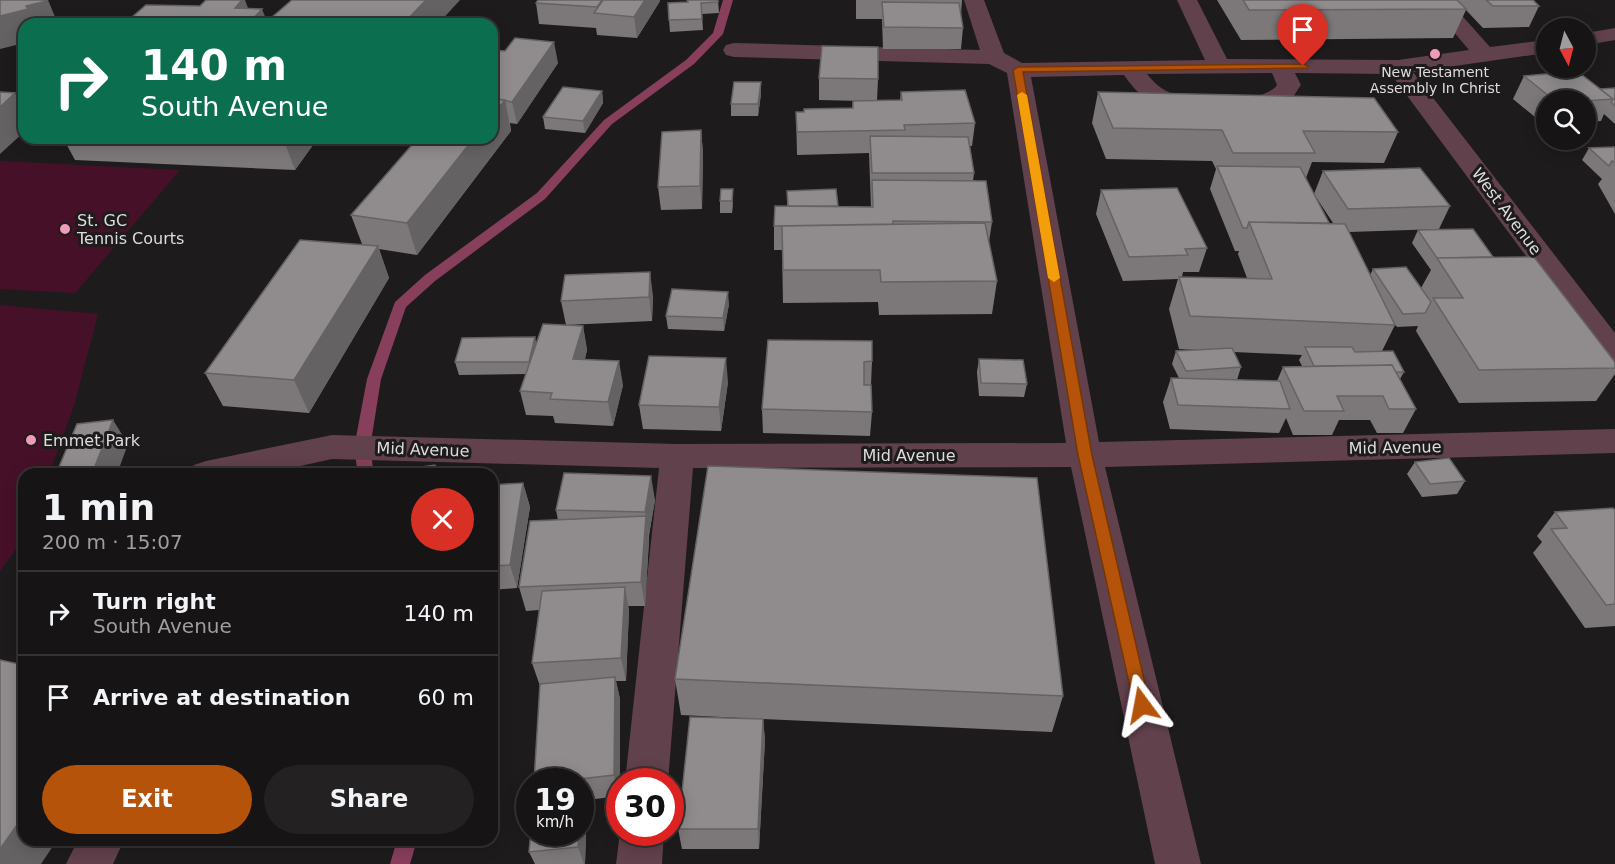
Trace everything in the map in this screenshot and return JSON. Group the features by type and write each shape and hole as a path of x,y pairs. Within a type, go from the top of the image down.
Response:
{"street":[{"path":"974,0 1006,63 1085,455 1178,864"},
{"path":"1186,0 1219,66"},
{"path":"1437,0 1486,56"},
{"path":"1596,38 1613,36"},
{"path":"734,50 1131,68 1398,67 1536,48"},
{"path":"1131,68 1142,85 1166,100 1210,106 1267,103 1280,98 1287,92 1289,85 1280,66"},
{"name":"West Avenue","path":"1398,67 1615,354"},
{"name":"Mid Avenue","path":"234,468 332,447 677,456 1085,455 1615,441"},
{"path":"647,768 677,456"},
{"path":"89,864 99,846"},
{"path":"639,864 641,846"}],"shaded area":[{"name":"St. GC Tennis Courts","path":"0,161 180,170 75,293 0,289"},
{"name":"Emmet Park","path":"0,305 98,314 74,406 51,468 18,468 18,546 0,571"}],"building":[{"path":"0,0 47,1 26,6 28,9 0,16"},
{"path":"206,0 242,0 235,8 262,9 254,18 131,18 146,5 200,6"},
{"path":"292,0 426,0 409,18 271,18"},
{"path":"538,0 602,0 597,7 536,3"},
{"path":"603,0 645,0 634,17 594,13"},
{"path":"687,0 718,0 718,2 701,3 702,19 669,20 668,3 688,2"},
{"path":"1243,0 1457,0 1466,9 1249,10"},
{"path":"1486,0 1533,0 1539,6 1493,6"},
{"path":"882,2 959,3 963,28 884,27"},
{"path":"515,38 554,42 512,102 498,99 498,50 505,51"},
{"path":"822,46 878,47 878,79 819,78"},
{"path":"1524,76 1586,78 1613,99 1596,100 1596,90 1542,90"},
{"path":"734,82 761,82 758,104 731,104"},
{"path":"563,87 602,91 583,121 543,117"},
{"path":"1615,88 1615,106 1611,102 1613,99 1600,89"},
{"path":"965,90 975,123 904,125 905,130 797,132 796,112 804,112 804,109 853,108 853,101 902,100 901,92"},
{"path":"0,92 15,93 0,107"},
{"path":"1098,92 1374,98 1398,132 1303,131 1315,153 1233,153 1222,130 1113,128"},
{"path":"498,99 505,100 498,109"},
{"path":"701,130 700,186 658,187 662,132"},
{"path":"870,136 968,137 974,173 872,173"},
{"path":"413,144 469,144 407,223 351,215"},
{"path":"1615,147 1615,162 1612,161 1609,166 1591,150 1596,150 1596,148"},
{"path":"1217,166 1300,167 1329,223 1249,222 1247,228 1243,228"},
{"path":"1420,168 1450,206 1348,209 1323,171"},
{"path":"872,180 986,181 992,222 893,221 893,224 774,226 775,206 873,207"},
{"path":"1177,188 1207,248 1185,249 1188,255 1129,257 1101,190"},
{"path":"721,189 733,189 732,201 720,201"},
{"path":"836,189 838,206 788,206 787,191"},
{"path":"1249,222 1345,224 1395,325 1190,316 1179,277 1272,279"},
{"path":"985,223 997,281 881,282 880,270 783,270 782,226"},
{"path":"1473,229 1493,257 1437,258 1418,230"},
{"path":"300,240 378,246 294,380 205,373"},
{"path":"1534,257 1615,362 1615,368 1479,370 1433,298 1463,298 1437,258"},
{"path":"1406,267 1431,302 1425,313 1403,314 1373,269"},
{"path":"650,272 649,297 561,301 565,275"},
{"path":"672,289 728,292 723,318 666,316"},
{"path":"543,324 583,326 573,359 619,361 608,402 550,399 552,393 520,391"},
{"path":"535,337 529,362 455,362 462,338"},
{"path":"768,340 872,341 872,361 864,362 864,385 871,385 872,412 762,409"},
{"path":"1305,347 1352,347 1355,352 1393,351 1404,372 1396,372 1392,365 1314,366"},
{"path":"1232,348 1241,367 1186,371 1176,351"},
{"path":"649,356 726,358 719,407 639,405"},
{"path":"979,359 1023,360 1027,384 981,383"},
{"path":"1392,365 1416,409 1389,409 1383,396 1337,396 1344,411 1304,411 1283,367"},
{"path":"1171,378 1280,381 1290,409 1178,405"},
{"path":"113,420 94,468 59,468 77,424"},
{"path":"1449,458 1465,481 1430,484 1415,462"},
{"path":"435,465 435,468 414,468"},
{"path":"708,466 1037,478 1063,696 675,679"},
{"path":"564,473 651,476 645,512 556,510"},
{"path":"523,483 510,565 498,566 498,485"},
{"path":"1613,508 1615,510 1615,604 1606,605 1551,529 1567,528 1555,512"},
{"path":"646,516 641,582 519,587 530,521"},
{"path":"625,587 621,658 532,663 542,591"},
{"path":"0,660 18,664 18,824 0,849"},
{"path":"615,677 614,768 606,768 606,776 594,777 594,768 535,768 540,684"},
{"path":"690,717 763,719 758,829 684,829 684,773"},
{"path":"530,846 578,846 578,847 529,852"}],"waterway":[{"path":"365,468 362,448 374,379 400,305 430,278 541,196 608,122 690,62 718,34 728,0"},
{"path":"400,864 405,846"}],"slow traffic":[{"path":"1022,95 1054,278"}],"place":[{"name":"New Testament Assembly In Christ","path":"1435,54"},
{"name":"St. GC Tennis Courts","path":"65,229"},
{"name":"Emmet Park","path":"31,440"}],"route":[{"path":"1142,705 1085,455 1018,70 1303,66"}]}
